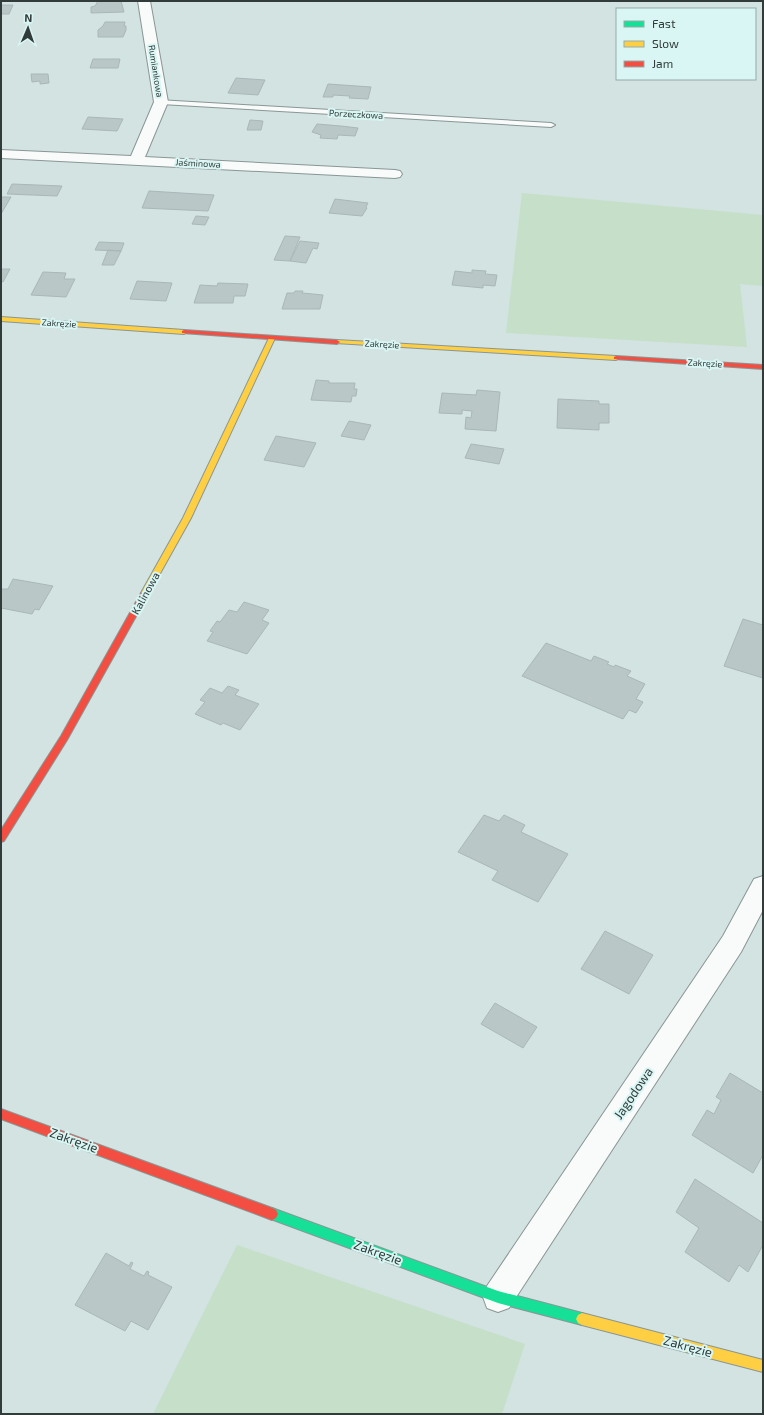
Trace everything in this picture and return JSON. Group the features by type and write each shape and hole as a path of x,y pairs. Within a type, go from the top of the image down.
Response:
{"street":[{"name":"Rumiankowa","path":"137,160 161,102 144,1"},
{"name":"Jaśminowa","path":"1,154 395,174"},
{"name":"Zakręzie","path":"1,319 272,338 763,367"},
{"name":"Kalinowa","path":"1,838 64,738 187,518 272,338"},
{"name":"Jagodowa","path":"498,1296 732,944 763,886"},
{"name":"Zakręzie","path":"1,1114 498,1296 763,1366"}],"lane":[{"name":"Porzeczkowa","path":"161,102 551,126"}],"green space":[{"path":"522,193 763,215 763,286 740,284 747,347 506,333"},
{"path":"237,1245 525,1344 502,1414 153,1414"}],"building":[{"path":"98,1 121,1 124,12 91,13 91,7 95,6"},
{"path":"1,5 13,5 9,14 1,14"},
{"path":"105,22 125,22 124,26 126,26 126,30 123,37 98,37 98,30"},
{"path":"93,59 120,59 118,68 90,68"},
{"path":"31,74 48,74 49,83 40,84 40,81 32,82"},
{"path":"236,78 265,80 258,95 228,93"},
{"path":"328,84 371,87 368,99 333,95 333,97 323,97"},
{"path":"88,117 123,119 117,131 82,129"},
{"path":"250,120 263,121 261,130 247,130"},
{"path":"317,124 358,128 355,136 338,135 337,139 320,138 321,135 312,132"},
{"path":"12,184 62,186 57,196 7,194"},
{"path":"149,191 214,195 208,211 142,208"},
{"path":"1,197 11,197 1,214"},
{"path":"335,199 368,203 367,208 362,216 329,213"},
{"path":"196,216 209,217 205,225 192,224"},
{"path":"285,236 300,237 290,261 274,260"},
{"path":"300,241 319,243 317,249 313,248 306,263 290,261"},
{"path":"99,242 124,243 121,251 95,250"},
{"path":"108,250 121,251 114,265 102,265"},
{"path":"1,269 10,269 3,282 1,281"},
{"path":"472,270 486,271 485,274 497,275 495,286 483,285 483,288 452,285 455,271 472,273"},
{"path":"43,272 66,273 64,279 75,279 66,297 31,295"},
{"path":"137,281 172,283 166,301 130,299"},
{"path":"218,283 248,284 245,296 234,296 233,303 194,303 200,285 217,286"},
{"path":"295,291 323,295 320,309 282,309 287,293 294,293"},
{"path":"316,380 329,381 329,383 355,383 354,389 357,389 356,396 352,396 351,402 311,400"},
{"path":"477,390 500,392 496,431 465,429 466,417 471,418 472,411 462,410 462,414 439,413 442,393 476,395"},
{"path":"558,399 599,401 599,404 609,404 609,423 599,423 599,430 557,428"},
{"path":"349,421 371,425 364,440 341,436"},
{"path":"276,436 316,443 304,467 264,460"},
{"path":"471,444 504,449 499,464 465,458"},
{"path":"13,579 53,586 39,610 35,609 32,614 1,608 1,589 8,589"},
{"path":"244,602 269,610 262,620 269,623 247,654 207,641 213,632 210,631 217,621 220,622 229,610 237,612"},
{"path":"743,619 763,625 763,678 724,666"},
{"path":"546,643 591,661 594,656 609,662 607,664 614,667 615,665 631,671 627,676 645,684 636,699 643,702 636,713 629,710 623,719 522,676"},
{"path":"228,686 239,690 235,695 259,704 240,730 223,723 221,725 195,714 205,702 200,700 210,688 222,693"},
{"path":"484,815 499,821 504,815 525,825 521,832 568,854 538,902 492,880 498,871 458,852"},
{"path":"605,931 653,955 629,994 581,969"},
{"path":"495,1003 537,1027 523,1048 481,1024"},
{"path":"730,1073 763,1093 763,1155 753,1173 692,1135 707,1110 714,1114 721,1100 716,1097"},
{"path":"695,1179 763,1223 763,1245 748,1272 739,1265 729,1282 685,1252 699,1228 676,1212"},
{"path":"106,1253 129,1266 131,1262 133,1263 130,1269 144,1276 147,1271 149,1272 148,1275 172,1287 148,1330 131,1321 125,1331 75,1305"}],"traffic: fast":[{"path":"272,1214 498,1297 582,1319"}],"traffic: slow":[{"path":"1,319 184,332"},
{"path":"145,593 187,518 272,338"},
{"path":"337,342 616,358"},
{"path":"582,1319 763,1366"}],"traffic: jam":[{"path":"184,332 337,342"},
{"path":"616,358 763,367"},
{"path":"1,838 64,738 145,593"},
{"path":"1,1114 272,1214"}]}
